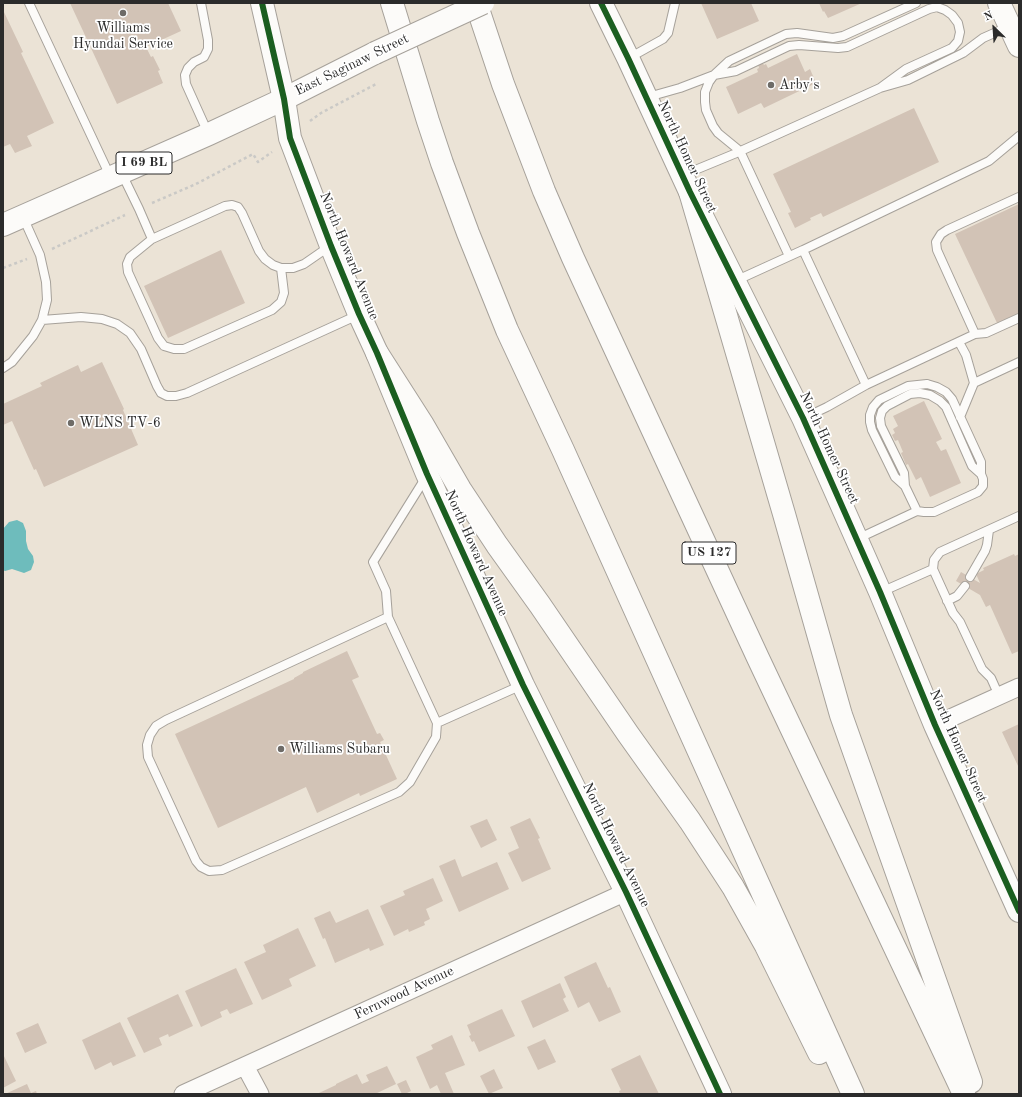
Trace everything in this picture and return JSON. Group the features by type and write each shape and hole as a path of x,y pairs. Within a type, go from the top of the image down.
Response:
{"main road":[{"name":"North Howard Avenue","path":"262,3 284,99 290,138 331,246 359,314 377,353 427,474 523,685 626,892 720,1094"},
{"path":"392,3 442,162 468,233 507,330 567,457 853,1094"},
{"name":"US 127","path":"476,3 503,84 544,190 573,258 758,658 964,1094"},
{"name":"East Saginaw Street","path":"13,221 209,134 284,99 375,53 483,3"},
{"name":"North Homer Street","path":"601,3 686,184 804,418 880,592 935,725 1019,911"},
{"path":"999,3 1019,46"},
{"path":"686,184 784,514 841,715 976,1094"},
{"path":"377,353 423,425 460,489 497,545 690,821 733,888 766,946 840,1094"}],"street":[{"path":"935,725 1019,688"},
{"name":"Fernwood Avenue","path":"183,1094 626,892"},
{"path":"245,1066 260,1094"}],"lane":[{"path":"29,3 116,176 139,208 152,239"},
{"path":"201,3 208,40 208,49 204,57 194,62 188,68 185,75 186,84 209,134"},
{"path":"628,58 663,40 668,33 675,3"},
{"path":"789,256 740,151 718,133 713,126 706,110 705,102 705,92 709,82 714,75 729,61 786,34 797,33 833,38 843,36 916,3"},
{"path":"646,98 680,88 714,75 736,71 789,46 847,47 929,9 937,8 945,10 952,15 958,23 960,32 958,41 952,48 906,69 880,88"},
{"path":"686,184 740,151 880,88 908,80 963,53 983,38 1010,26"},
{"path":"734,281 803,250 989,161 1019,136"},
{"path":"975,334 937,250 936,242 941,234 947,230 1019,197"},
{"path":"281,268 284,293 281,302 272,310 184,348 174,349 164,346 158,338 128,272 127,264 130,258 152,239 225,206 232,205 238,207 262,255 273,265 281,268 293,268 304,264 331,246"},
{"path":"3,368 12,362 33,336 42,320 47,300 46,282 40,255 13,221"},
{"path":"803,250 866,385"},
{"path":"42,320 81,317 102,319 117,324 130,333 140,349 156,386 161,393 167,396 176,396 187,393 359,314"},
{"path":"804,418 828,407 866,385 975,334 986,334 1019,318"},
{"path":"959,342 966,355 974,383 960,417"},
{"path":"974,383 1019,362"},
{"path":"857,539 917,511 934,512 978,492 983,486 981,462 952,399 946,392 937,386 927,384 908,386 879,400 873,407 870,414 872,430 895,476 905,486 917,511"},
{"path":"905,486 904,473 881,426 880,418 882,411 887,406 910,394 920,393 930,395 946,407 972,466 981,474"},
{"path":"388,617 156,726 150,735 147,745 148,757 196,861 201,868 209,871 222,870 399,792 410,782 436,737 437,723 388,617 386,591 373,562 414,498 427,474"},
{"path":"999,696 991,678 982,669 960,622 953,614 933,569 934,560 940,552 1019,516"},
{"path":"970,577 987,545 989,530"},
{"path":"880,592 933,569"},
{"path":"947,601 957,596 965,586"},
{"path":"437,723 523,685"}],"path":[{"path":"3,268 40,255 139,208 196,184 253,154 258,162 321,113 378,83"}],"water":[{"path":"17,520 23,523 26,531 28,549 33,556 34,562 31,570 24,573 12,569 5,571 3,570 3,529 9,522"}],"building":[{"path":"70,3 168,3 181,31 146,47 151,57 153,56 160,70 158,71 163,83 117,104"},
{"path":"701,3 751,3 759,21 717,39"},
{"path":"819,3 862,3 828,18 824,11 823,12"},
{"path":"3,10 23,52 21,53 54,123 27,136 32,146 15,153 10,144 3,147"},
{"name":"Arby's","path":"797,54 805,72 810,69 816,83 764,108 761,103 738,114 726,87 758,72 758,64 762,62 764,65 766,64 768,68"},
{"path":"914,108 939,162 823,217 821,213 810,218 811,220 795,228 788,213 791,212 773,174"},
{"path":"1019,204 1019,313 997,323 955,234"},
{"path":"221,250 245,303 168,338 144,286"},
{"name":"WLNS TV-6","path":"102,362 124,409 123,410 138,445 44,487 36,469 34,470 12,421 3,425 3,404 42,386 40,383 78,365 81,372"},
{"path":"924,401 942,439 936,442 941,451 946,449 961,483 930,497 921,477 916,480 908,464 906,465 898,440 895,441 892,435 895,433 893,429 898,426 893,416"},
{"path":"1014,554 1015,556 1019,554 1019,651 1012,654 990,605 986,607 980,595 956,581 961,572 980,583 976,574 984,570 983,568"},
{"path":"347,651 359,677 352,680 377,734 380,733 384,740 380,742 397,779 360,796 359,793 317,813 306,787 218,828 175,734 294,679 303,672"},
{"path":"1019,724 1019,768 1002,732"},
{"path":"530,818 540,838 538,839 551,869 522,882 508,853 519,848 510,827"},
{"path":"487,819 497,840 481,848 470,826"},
{"path":"455,859 462,877 497,862 509,889 459,912 439,866"},
{"path":"433,878 443,901 426,909 430,919 424,922 425,925 409,932 408,929 394,936 380,906 405,895 403,891"},
{"path":"368,909 384,945 370,951 369,948 335,963 325,938 323,939 314,918 330,911 336,923"},
{"path":"298,928 316,966 289,979 292,986 262,1000 244,962 266,952 263,945"},
{"path":"596,962 608,988 610,987 621,1012 599,1022 589,1002 578,1008 564,977"},
{"path":"236,968 253,1004 230,1014 227,1009 220,1012 222,1017 201,1027 185,991"},
{"path":"560,983 566,997 563,999 569,1011 533,1028 521,1001"},
{"path":"178,994 193,1026 169,1037 168,1034 159,1038 162,1045 144,1053 127,1018"},
{"path":"502,1009 515,1036 479,1052 474,1041 472,1042 469,1036 471,1035 467,1025"},
{"path":"120,1022 136,1056 113,1066 111,1062 95,1070 82,1040"},
{"path":"38,1023 47,1043 25,1053 16,1033"},
{"path":"452,1035 465,1065 445,1073 454,1094 441,1094 437,1085 430,1089 416,1057 433,1049 431,1045"},
{"path":"545,1039 556,1062 538,1070 527,1047"},
{"path":"3,1054 16,1081 3,1088"},
{"path":"640,1055 659,1094 620,1094 619,1091 621,1090 611,1069"},
{"path":"387,1066 396,1084 375,1094 319,1093 357,1074 362,1084 369,1081 366,1075"},
{"path":"494,1069 503,1088 489,1094 480,1076"},
{"path":"406,1080 411,1091 402,1094 397,1084"},
{"path":"27,1084 31,1093 36,1091 37,1094 5,1094"}],"cycle path":[{"path":"262,3 284,99 290,138 331,246 359,314 377,353 427,474 523,685 626,892 720,1094"},
{"path":"601,3 690,192 803,418 880,592 935,725 1019,911"}],"place":[{"name":"Williams Hyundai Service","path":"123,13"},
{"name":"Arby's","path":"771,85"},
{"name":"WLNS TV-6","path":"71,423"},
{"name":"Williams Subaru","path":"281,749"}]}
